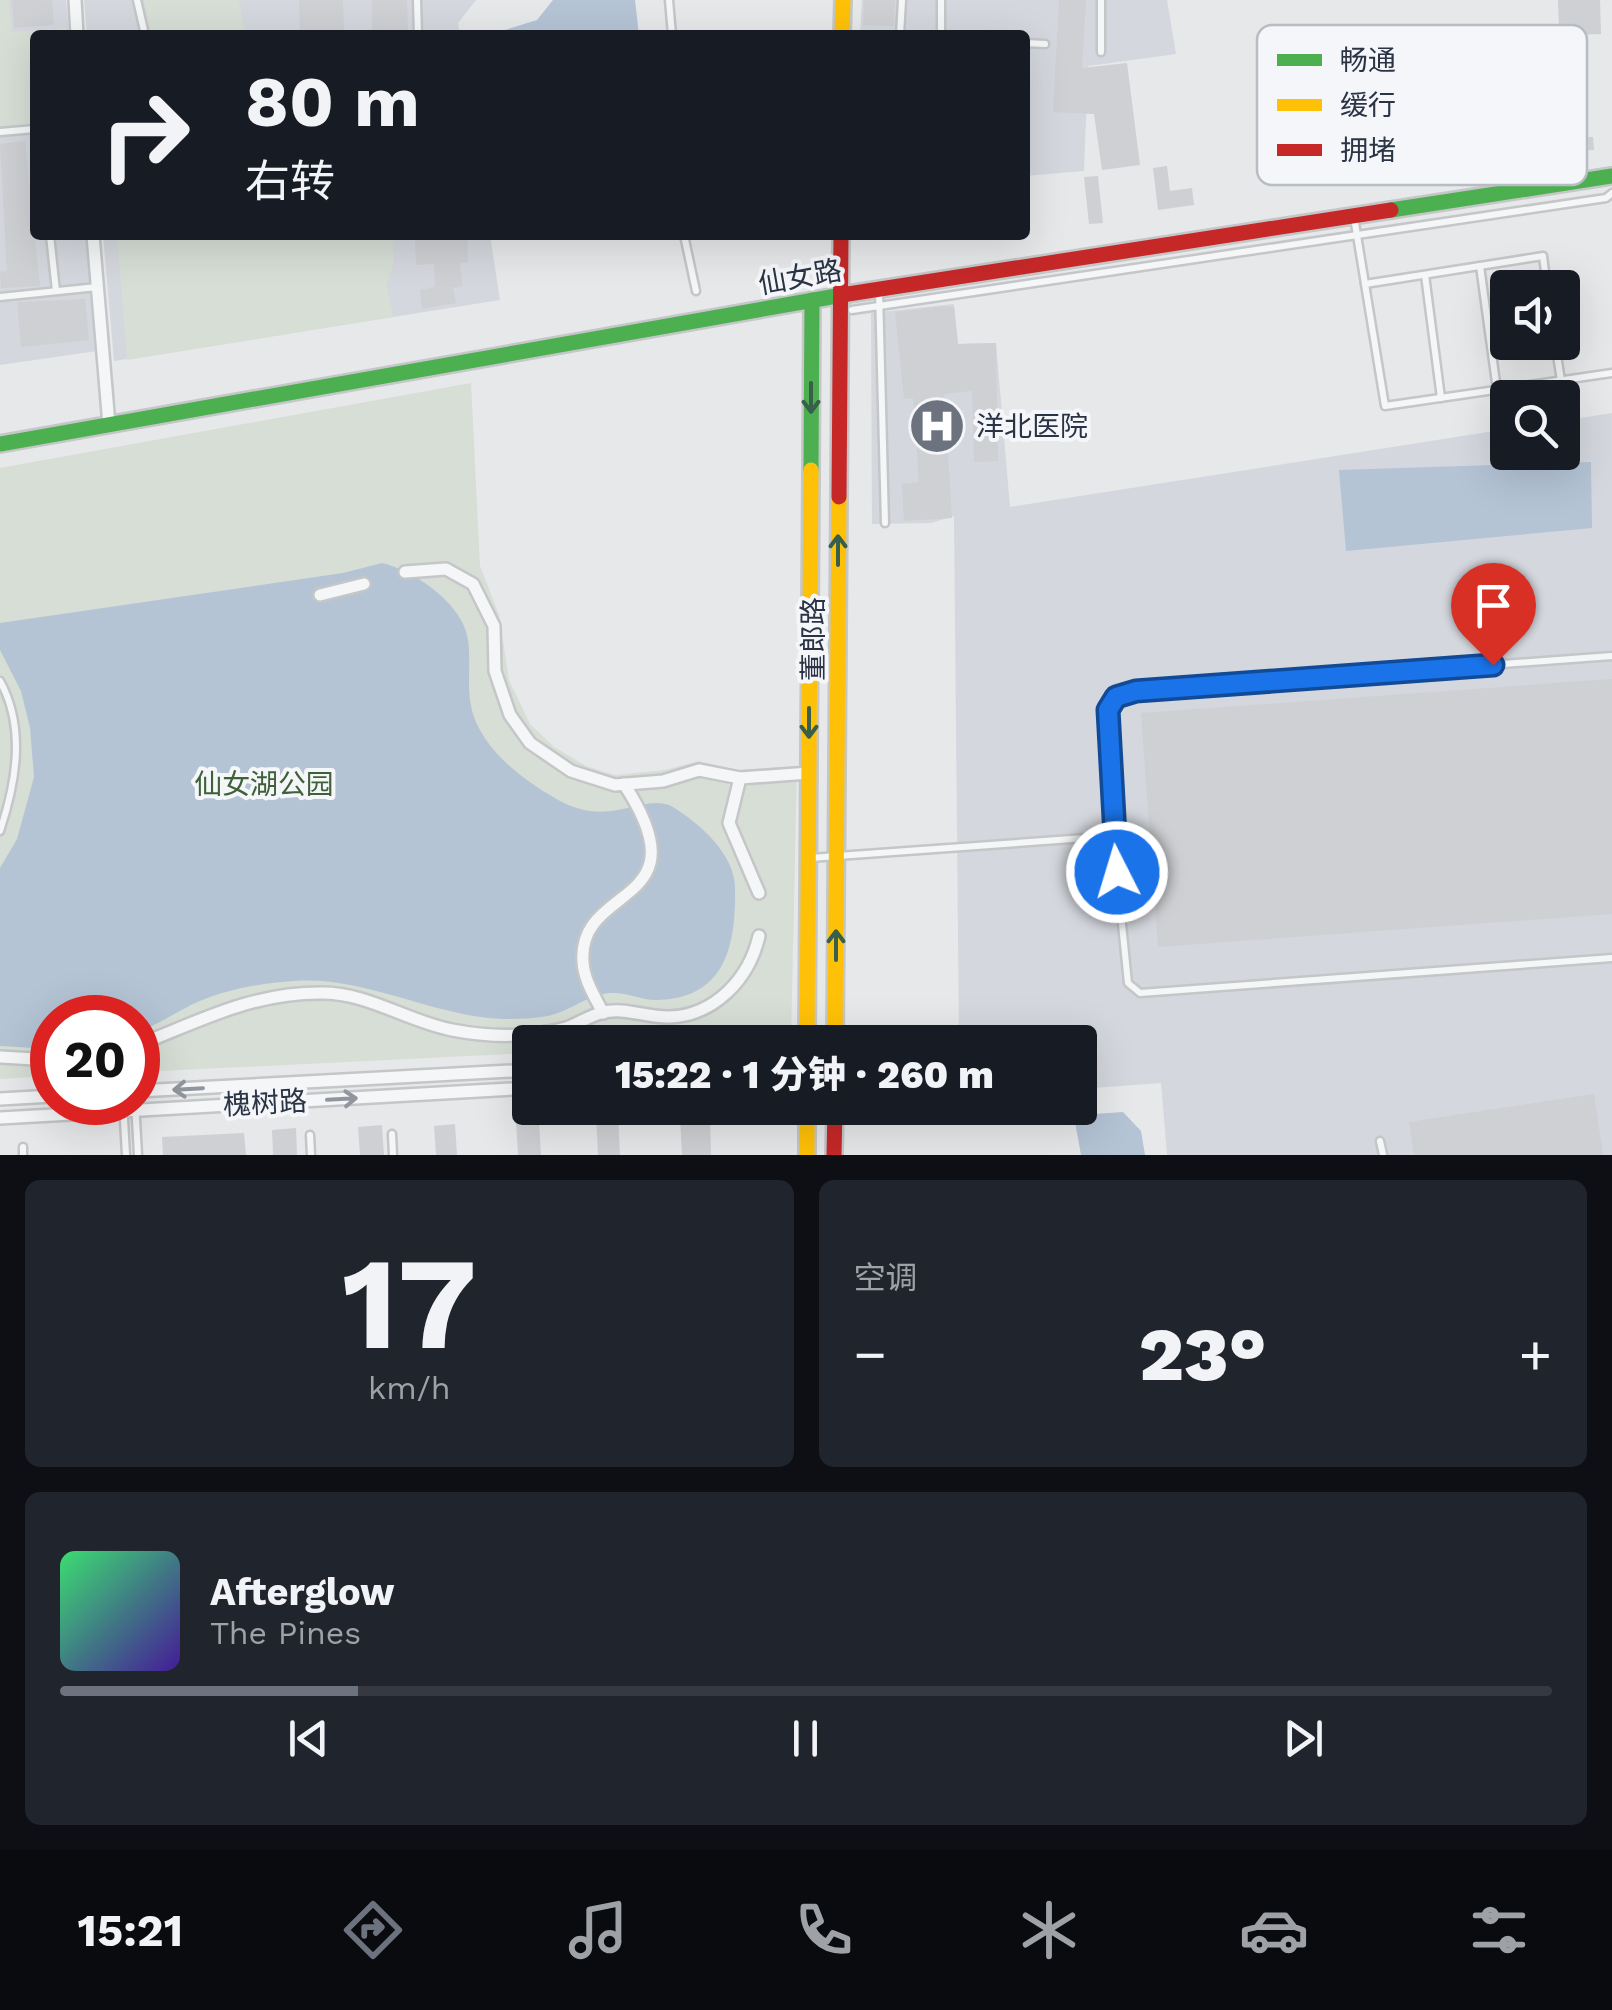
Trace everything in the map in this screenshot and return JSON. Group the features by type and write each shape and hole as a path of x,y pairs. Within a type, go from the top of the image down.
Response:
{"street":[{"path":"74,0 77,30"},
{"path":"842,30 843,0"},
{"name":"仙女路","path":"1587,180 1612,176"},
{"name":"仙女路","path":"0,444 840,295 880,298 1554,185"},
{"path":"93,240 108,425"},
{"name":"董郎路","path":"835,1025 841,240"},
{"name":"董郎路","path":"808,1025 812,300"},
{"path":"408,571 446,569 462,576 483,598 494,626 497,683 510,715 530,742 571,771 624,784 663,781 698,770 740,778 809,772"},
{"path":"320,595 364,584"},
{"path":"740,778 729,823 759,893"},
{"path":"603,1013 582,962 587,937 601,916 637,888 650,865 648,827 624,784"},
{"path":"160,1036 235,1004 301,993 362,998 449,1030 482,1034 564,1028 603,1013 670,1017 711,1006 739,980 759,936"},
{"path":"0,1057 30,1059"},
{"name":"槐树路","path":"160,1090 512,1071"},
{"name":"槐树路","path":"160,1106 512,1089"},
{"path":"0,1099 30,1097"},
{"name":"槐树路","path":"0,1118 30,1115"},
{"path":"807,1125 807,1155"},
{"path":"834,1155 835,1125"}],"lane":[{"path":"137,0 144,30"},
{"path":"417,0 418,30"},
{"path":"669,0 672,30"},
{"path":"900,30 902,0"},
{"path":"941,30 942,0"},
{"path":"1101,0 1101,52"},
{"path":"1030,43 1045,44"},
{"path":"0,132 30,129"},
{"path":"852,310 880,298 1357,236 1606,198 1612,193"},
{"path":"1354,216 1385,406 1490,391"},
{"path":"51,240 56,291"},
{"path":"685,240 696,291"},
{"path":"1365,284 1543,256 1545,270"},
{"path":"1480,266 1496,380"},
{"path":"1424,274 1441,398"},
{"path":"0,297 98,287"},
{"path":"880,298 885,523"},
{"path":"1558,360 1561,380 1612,373"},
{"path":"1612,656 1136,691 1116,697 1108,710 1113,836 1128,982 1140,993 1612,958"},
{"path":"0,681 13,719 16,748 15,778 0,831"},
{"path":"808,858 1113,836"},
{"path":"126,1155 128,1125"},
{"path":"133,1125 138,1155"},
{"path":"392,1134 394,1155"},
{"path":"310,1135 311,1155"},
{"path":"1380,1140 1382,1155"}],"shaded area":[{"path":"0,0 66,0 69,30 30,30 30,240 86,240 97,351 0,365"},
{"path":"84,0 476,0 458,23 459,30 87,30"},
{"path":"862,0 1167,0 1176,54 1088,66 1084,171 1030,176 1030,30 860,30"},
{"path":"103,240 491,240 500,300 114,361"},
{"path":"954,304 958,344 996,343 1010,507 1490,432 1490,470 1580,470 1580,418 1612,413 1612,1155 1167,1155 1161,1083 1097,1088 1097,1025 959,1025 954,516 931,523 872,524 871,313"}],"green space":[{"path":"0,0 9,0 12,32 30,31 30,126 0,129"},
{"path":"144,0 239,0 244,30 150,30"},
{"path":"117,240 392,240 394,262 387,285 393,317 127,360"},
{"name":"仙女湖公园","path":"471,383 480,566 499,615 509,680 530,724 554,747 586,766 615,775 665,770 699,761 735,770 797,766 791,1025 512,1025 512,1054 160,1071 160,995 30,995 30,1077 0,1079 0,468"}],"water":[{"path":"553,0 635,0 638,30 505,30 537,20"},
{"path":"1580,462 1591,462 1592,528 1346,551 1339,470 1490,465 1490,470 1580,470"},
{"name":"仙女湖公园","path":"382,563 422,581 447,602 468,640 469,691 476,722 492,747 526,779 564,803 582,809 613,811 651,803 673,807 714,841 733,875 735,910 729,949 712,980 679,997 656,1000 603,994 549,1016 509,1019 450,1011 373,990 321,981 241,988 191,1005 160,1022 160,995 30,995 30,1048 0,1046 0,868 17,839 34,777 30,728 21,691 0,650 0,623 343,573"},
{"path":"1123,1112 1141,1131 1145,1155 1081,1155 1076,1125 1097,1125 1097,1114"}],"building":[{"path":"12,0 52,0 54,25 14,28"},
{"path":"299,0 343,0 344,30 300,30"},
{"path":"372,0 407,0 408,30 372,30"},
{"path":"864,0 895,0 894,26 863,25"},
{"path":"1059,0 1086,0 1082,68 1127,63 1140,165 1102,170 1094,114 1053,112"},
{"path":"1558,0 1600,0 1601,34 1587,35 1587,25 1559,25"},
{"path":"1587,137 1593,137 1594,150 1587,150"},
{"path":"25,141 30,240 35,240 40,286 1,288 0,272 7,271 0,144"},
{"path":"1167,166 1170,191 1192,188 1194,205 1158,210 1153,168"},
{"path":"1098,176 1103,223 1089,224 1084,177"},
{"path":"415,240 467,240 468,263 460,263 463,286 453,288 456,303 422,309 420,290 435,287 434,264 416,265"},
{"path":"85,299 89,340 21,347 17,302"},
{"path":"954,307 958,344 996,343 998,461 974,462 972,391 944,394 952,518 904,521 902,484 919,482 913,398 904,399 895,312"},
{"path":"1612,679 1612,914 1158,947 1141,713"},
{"path":"1594,1094 1603,1155 1414,1155 1409,1122"},
{"path":"455,1124 457,1155 436,1155 434,1126"},
{"path":"382,1125 384,1155 360,1155 358,1127"},
{"path":"516,1125 539,1125 541,1155 518,1155"},
{"path":"597,1125 619,1125 620,1155 598,1155"},
{"path":"680,1125 710,1125 711,1155 682,1155"},
{"path":"296,1128 297,1155 273,1155 272,1130"},
{"path":"244,1133 246,1155 163,1155 162,1137"}],"traffic: fast":[{"path":"1587,180 1612,176"},
{"path":"1391,210 1554,185"},
{"path":"0,444 848,294"},
{"path":"811,470 812,300"}],"traffic: slow":[{"path":"842,30 843,0"},
{"path":"807,1025 811,470"},
{"path":"835,1025 839,497"},
{"path":"807,1125 807,1155"}],"traffic: jam":[{"path":"848,294 1391,210"},
{"path":"839,497 841,240"},
{"path":"834,1155 835,1125"}],"place":[{"name":"洋北医院","path":"937,426"}],"route":[{"path":"1117,872 1108,710 1116,697 1136,691 1493,665"}]}
